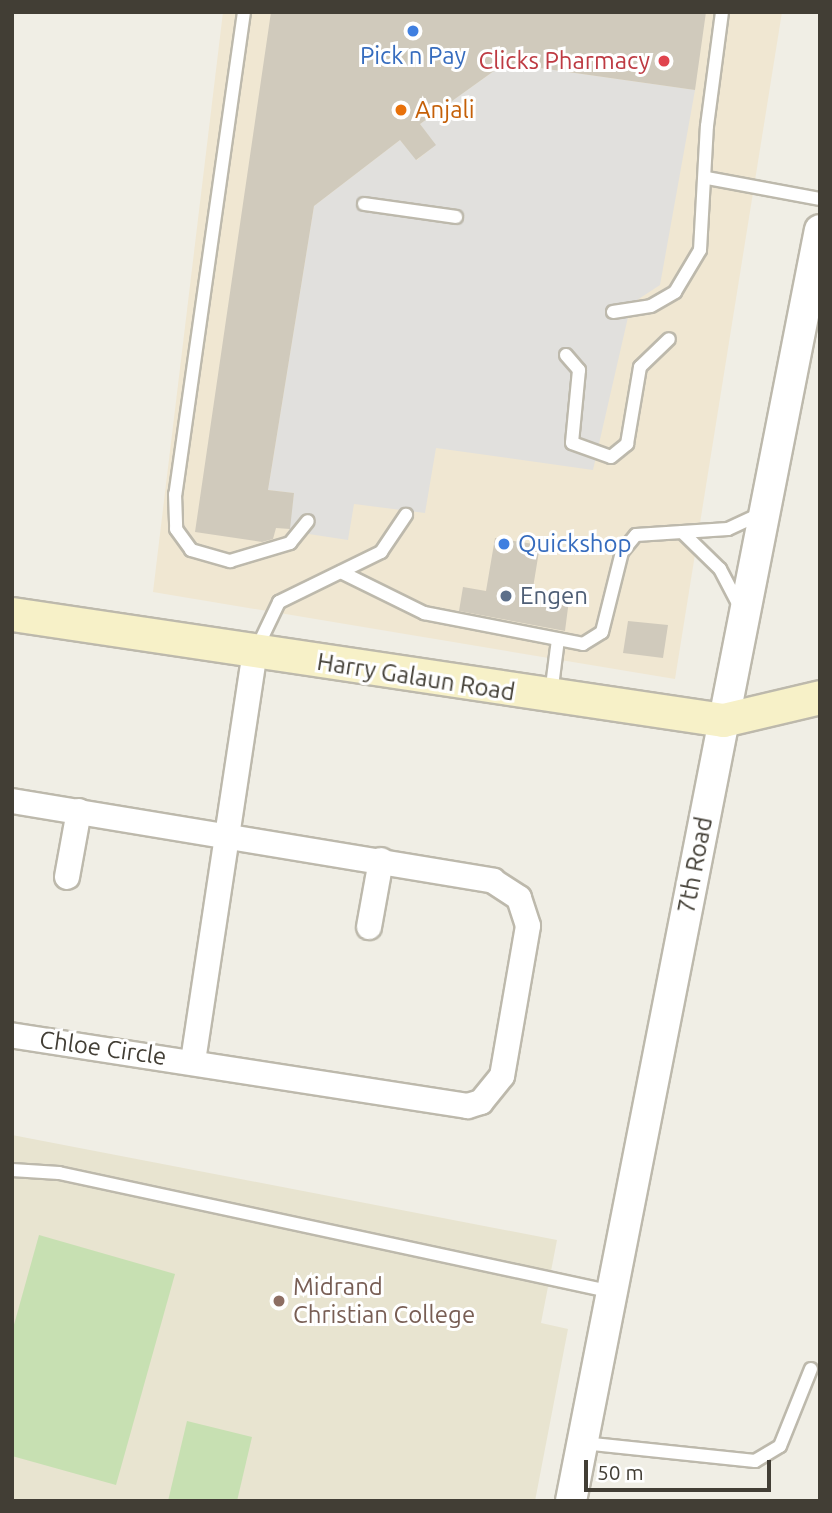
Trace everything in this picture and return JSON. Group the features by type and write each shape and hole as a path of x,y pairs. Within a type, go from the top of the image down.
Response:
{"main road":[{"name":"Harry Galaun Road","path":"12,614 551,698 723,720 820,697"}],"street":[{"name":"7th Road","path":"571,1501 820,230"},
{"path":"193,1061 230,838 255,652"},
{"path":"12,801 230,838 381,860 369,927"},
{"path":"67,877 79,811"},
{"name":"Chloe Circle","path":"12,1035 193,1061 468,1106 492,1092 506,1058 526,911 508,888 493,881 381,860"}],"lane":[{"path":"244,12 175,494 176,529 191,550 230,561 290,543 308,521"},
{"path":"613,312 665,299 691,273 700,250 708,178 707,126 722,12"},
{"path":"708,178 820,199"},
{"path":"364,204 456,217"},
{"path":"566,355 579,370 572,443 611,457 627,444 640,367 669,339"},
{"path":"341,572 424,613 583,643 601,632 622,552 636,535 728,528 764,512"},
{"path":"255,652 279,602 380,552 406,515"},
{"path":"682,532 720,569 744,615"},
{"path":"551,698 558,639"},
{"path":"12,1170 59,1173 613,1292"},
{"path":"583,1443 755,1461 780,1446 811,1369"}],"shaded area":[{"path":"223,12 782,12 675,679 153,592"},
{"path":"505,63 695,90 660,285 631,304 593,470 436,448 425,513 354,504 348,540 289,531 294,493 268,490 314,206 400,140 417,160 435,145 420,124"},
{"name":"Midrand Christian College","path":"12,1135 557,1240 541,1323 568,1329 535,1501 12,1501"}],"green space":[{"path":"39,1235 175,1274 116,1485 12,1456 12,1332"},
{"path":"187,1421 252,1437 237,1501 168,1501"}],"building":[{"path":"271,12 706,12 695,90 505,63 420,124 436,145 416,160 400,140 314,206 268,490 294,493 290,529 276,528 273,539 262,542 195,532"},
{"path":"495,538 540,545 532,594 569,600 565,631 459,611 463,587 486,591"},
{"path":"628,621 668,625 663,658 623,653"}],"place":[{"name":"Pick n Pay","path":"413,31"},
{"name":"Clicks Pharmacy","path":"664,61"},
{"name":"Anjali","path":"401,110"},
{"name":"Quickshop","path":"504,544"},
{"name":"Engen","path":"506,596"},
{"name":"Midrand Christian College","path":"279,1301"}]}
